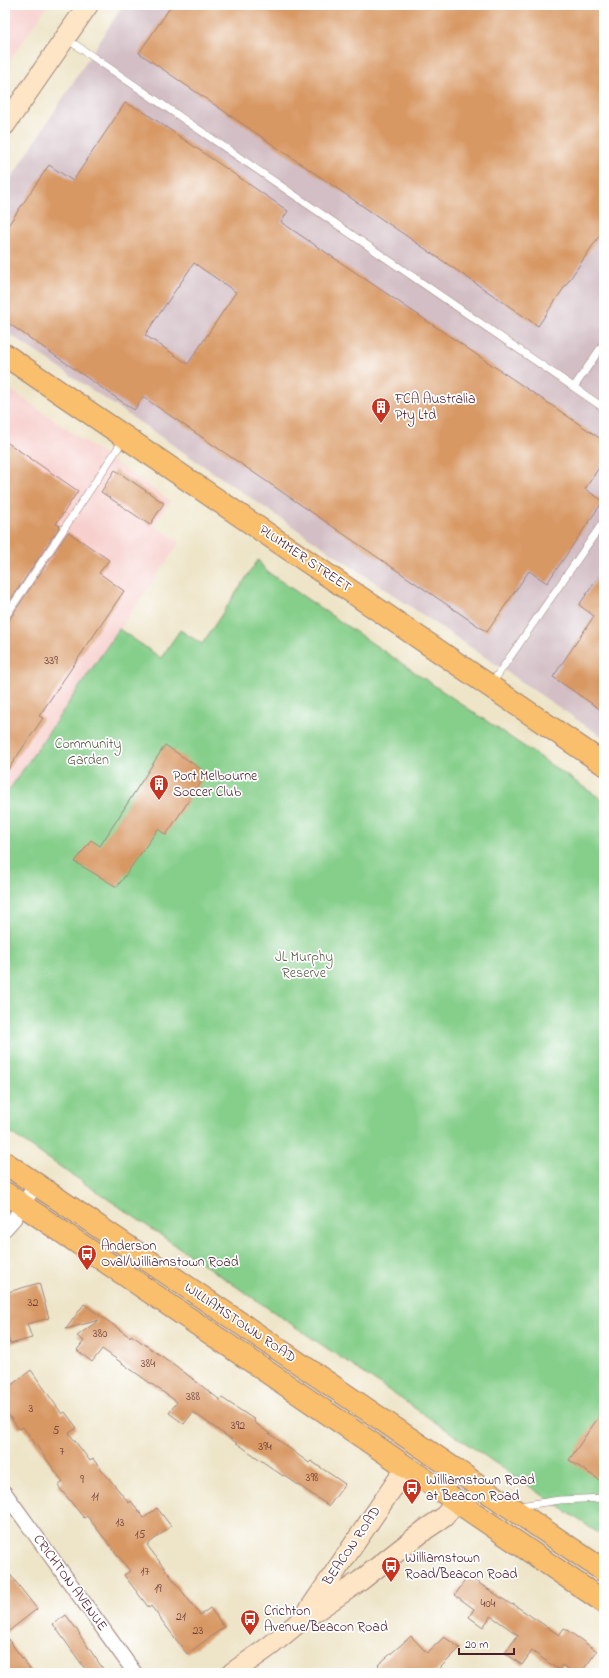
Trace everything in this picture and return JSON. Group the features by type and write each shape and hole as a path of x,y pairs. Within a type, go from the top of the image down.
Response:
{"main road":[{"name":"PLUMMER STREET","path":"5,355 491,685 604,764"},
{"name":"WILLIAMSTOWN ROAD","path":"5,1163 604,1571"},
{"name":"WILLIAMSTOWN ROAD","path":"5,1193 604,1602"},
{"path":"406,1468 435,1457 456,1502"}],"street":[{"path":"5,126 88,5"},
{"path":"5,1229 23,1206 36,1184"},
{"name":"BEACON ROAD","path":"298,1623 308,1612 406,1468"},
{"name":"CRICHTON AVENUE","path":"5,1492 135,1673"},
{"name":"BEACON ROAD","path":"232,1673 270,1646 298,1623 360,1581 426,1529 444,1517 456,1502"}],"lane":[{"path":"66,38 604,408"},
{"path":"574,387 604,343"},
{"path":"5,617 125,437"},
{"path":"491,685 604,521"},
{"path":"510,1508 560,1500 604,1498"}],"shaded area":[{"path":"5,5 48,5 5,67"},
{"path":"123,5 604,5 604,738 5,331 5,188"},
{"path":"5,386 170,501 154,525 180,542 5,795"}],"green space":[{"name":"JL Murphy Reserve","path":"258,560 266,571 604,801 604,1537 5,1129 5,796 119,629 161,658 180,630 202,644"}],"building":[{"path":"172,5 604,5 604,229 538,326 139,53"},
{"name":"FCA Australia Pty Ltd","path":"125,103 141,110 288,211 281,222 604,441 604,460 585,489 603,501 547,583 529,571 487,632 143,397 134,410 5,321 5,230 49,165 73,181","holes":["194,263 236,292 188,364 145,335"]},
{"path":"5,441 78,491 56,524 60,526 5,608"},
{"path":"115,470 164,503 150,525 101,492"},
{"path":"68,532 109,560 99,573 124,591 39,716 43,718 5,774 5,622 9,620"},
{"path":"604,569 604,712 553,677 594,616 579,605"},
{"name":"Port Melbourne Soccer Club","path":"165,745 207,773 166,835 158,829 117,887 75,862 91,840 100,846"},
{"path":"39,1283 49,1318 27,1324 32,1338 10,1344 5,1326 5,1293"},
{"path":"84,1304 130,1337 131,1335 176,1366 220,1400 222,1398 255,1420 254,1422 309,1463 311,1461 345,1484 329,1506 284,1475 283,1476 193,1412 184,1424 169,1413 177,1402 102,1349 92,1362 77,1350 84,1341 77,1336 99,1320 66,1329"},
{"path":"31,1370 62,1414 65,1412 77,1428 69,1433 90,1461 93,1459 129,1503 131,1501 144,1518 157,1508 171,1526 147,1545 200,1615 210,1608 224,1627 187,1654 151,1606 149,1608 124,1575 130,1571 87,1516 84,1518 58,1486 63,1482 23,1427 19,1429 5,1410 5,1390"},
{"path":"604,1409 604,1483 569,1460"},
{"path":"5,1568 37,1609 5,1634"},
{"path":"468,1576 559,1635 564,1628 597,1651 581,1673 574,1673 562,1665 559,1670 532,1651 522,1665 505,1653 518,1635 491,1616 483,1627 469,1617 474,1609 455,1595"},
{"path":"66,1615 106,1673 88,1673 53,1624"},
{"path":"5,1635 33,1673 5,1673"},
{"path":"411,1636 427,1653 444,1637 460,1648 435,1673 386,1673 378,1665"}],"place":[{"name":"FCA Australia Pty Ltd","path":"381,424"},
{"name":"Port Melbourne Soccer Club","path":"159,801"},
{"name":"Anderson Oval/Williamstown Road","path":"87,1271"},
{"name":"Williamstown Road at Beacon Road","path":"412,1505"},
{"name":"Williamstown Road/Beacon Road","path":"391,1583"},
{"name":"Crichton Avenue/Beacon Road","path":"250,1636"}],"park label":[{"name":"Community Garden","path":"88,752"}]}
